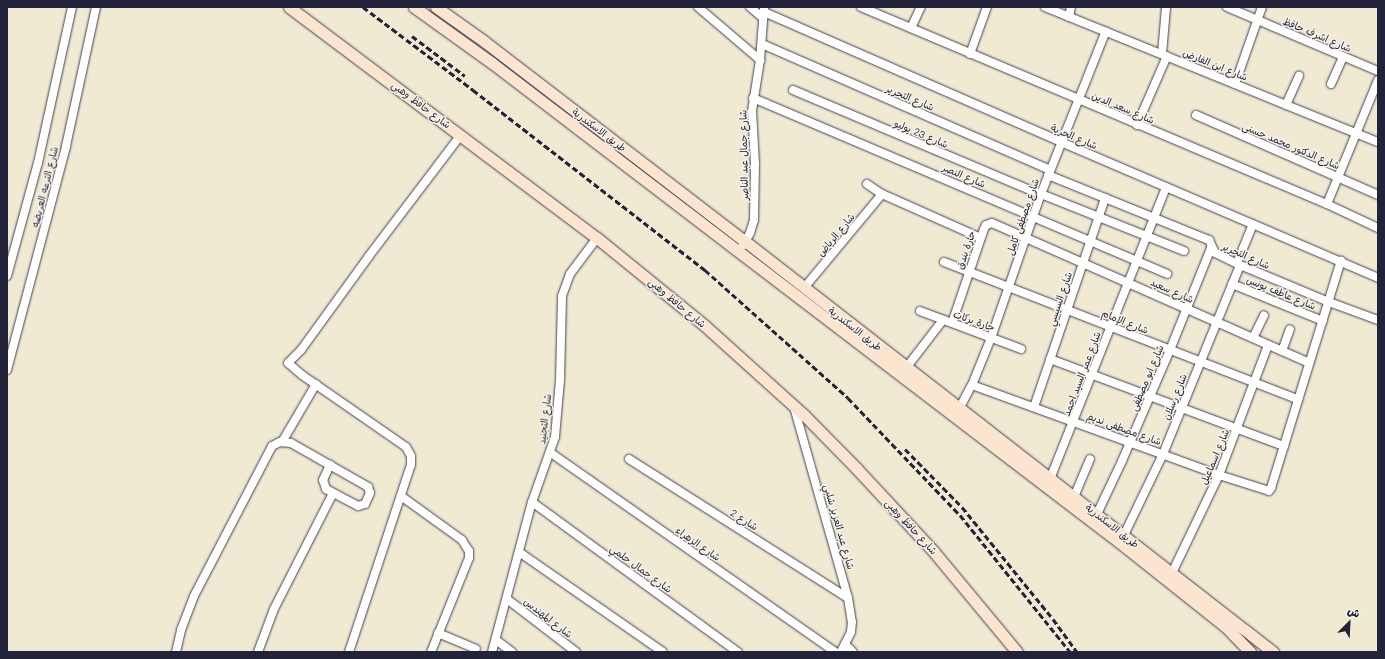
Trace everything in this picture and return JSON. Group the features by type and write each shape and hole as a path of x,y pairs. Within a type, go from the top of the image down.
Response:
{"main road":[{"name":"شارع حافظ وهبى","path":"289,7 597,238 704,325 794,407 857,470 934,552 1017,652"},
{"name":"طريق الاسكندرية","path":"436,7 484,42 1119,542 1226,627 1250,652"},
{"name":"طريق الاسكندرية","path":"419,9 742,246 804,288 1273,652"}],"street":[{"name":"شارع الترعه العريضه","path":"7,276 38,163 72,7"},
{"name":"شارع الترعه العريضه","path":"7,370 66,146 96,7"},
{"path":"698,7 760,60"},
{"name":"شارع الحرية","path":"750,7 1378,278"},
{"name":"شارع سعد الدين","path":"861,7 1327,204 1378,228"},
{"path":"911,28 921,7"},
{"path":"970,54 987,7"},
{"name":"شارع ابن الفارض","path":"1045,7 1378,142"},
{"path":"1069,17 1071,7"},
{"path":"1137,124 1165,55 1166,7"},
{"name":"شارع اشرف حافظ","path":"1227,7 1378,72"},
{"path":"1235,84 1262,7"},
{"name":"شارع جمال عبد الناصر","path":"742,246 750,233 754,220 755,204 752,111 762,44 764,12"},
{"name":"شارع مصطفى كامل","path":"959,409 972,385 992,338 1049,172 1106,31"},
{"name":"شارع التحرير","path":"762,44 1105,198 1209,240 1211,248 1215,253 1238,264 1328,302 1378,320"},
{"path":"1331,84 1343,57"},
{"path":"1286,105 1299,76"},
{"path":"1327,204 1378,80"},
{"name":"شارع 23 يوليو","path":"793,90 1041,195 1184,251"},
{"name":"شارع النصر","path":"754,98 1167,274"},
{"name":"شارع الدكتور محمد حسنى","path":"1196,115 1378,195"},
{"path":"348,652 411,465 409,451 406,447 288,363 301,350 369,256 460,136"},
{"path":"868,184 882,194 981,238"},
{"name":"شارع عمر السيد احمد","path":"1050,478 1074,422 1166,187"},
{"name":"شارع الرياض","path":"804,288 882,194"},
{"name":"شارع السيسي","path":"1034,407 1105,198"},
{"name":"حارة بندق","path":"952,323 986,225 992,223 1026,238"},
{"name":"شارع رسلان","path":"1124,535 1163,454 1232,284 1253,224"},
{"name":"شارع التجنيد","path":"492,652 532,502 551,453 557,417 562,296 570,274 597,238"},
{"name":"شارع سعيد","path":"1026,238 1310,363"},
{"name":"شارع ابو مصطفى","path":"1097,514 1170,350 1211,248"},
{"path":"1050,359 1284,446 1341,261"},
{"name":"شارع الإمام","path":"944,262 1298,399"},
{"name":"شارع عاطف يونس","path":"1232,284 1323,321"},
{"name":"حارة بركات","path":"920,312 1021,349"},
{"path":"1253,338 1264,315"},
{"path":"906,368 943,320"},
{"path":"1282,351 1290,330"},
{"name":"شارع اسماعيل","path":"1172,573 1219,475 1238,430 1268,345"},
{"path":"282,442 316,384"},
{"name":"شارع مصطفى نديم","path":"972,385 1266,491 1270,490 1284,446"},
{"name":"شارع عبد العزيز شلبي","path":"794,407 848,598 852,622 851,632 843,648"},
{"path":"176,652 188,609 200,583 272,446 282,442 291,443 368,487 370,490 366,502 361,506 326,489 324,477 330,466"},
{"name":"شارع الزهراء","path":"551,453 835,652"},
{"name":"شارع 2","path":"629,459 848,598"},
{"path":"1074,497 1090,459"},
{"path":"258,652 274,609 333,493"},
{"path":"401,496 462,540 469,551 469,558 431,652"},
{"name":"شارع جمال حلمي","path":"532,502 738,652"},
{"path":"519,552 663,652"},
{"name":"شارع المهندس","path":"507,599 576,652"},
{"path":"438,633 476,649"},
{"path":"496,640 512,652"},
{"path":"843,648 853,652"}],"railway":[{"path":"363,7 473,90 705,270 848,398 960,515 1070,652"},
{"path":"412,36 465,76"},
{"path":"905,449 962,507 1053,619 1077,652"}]}
